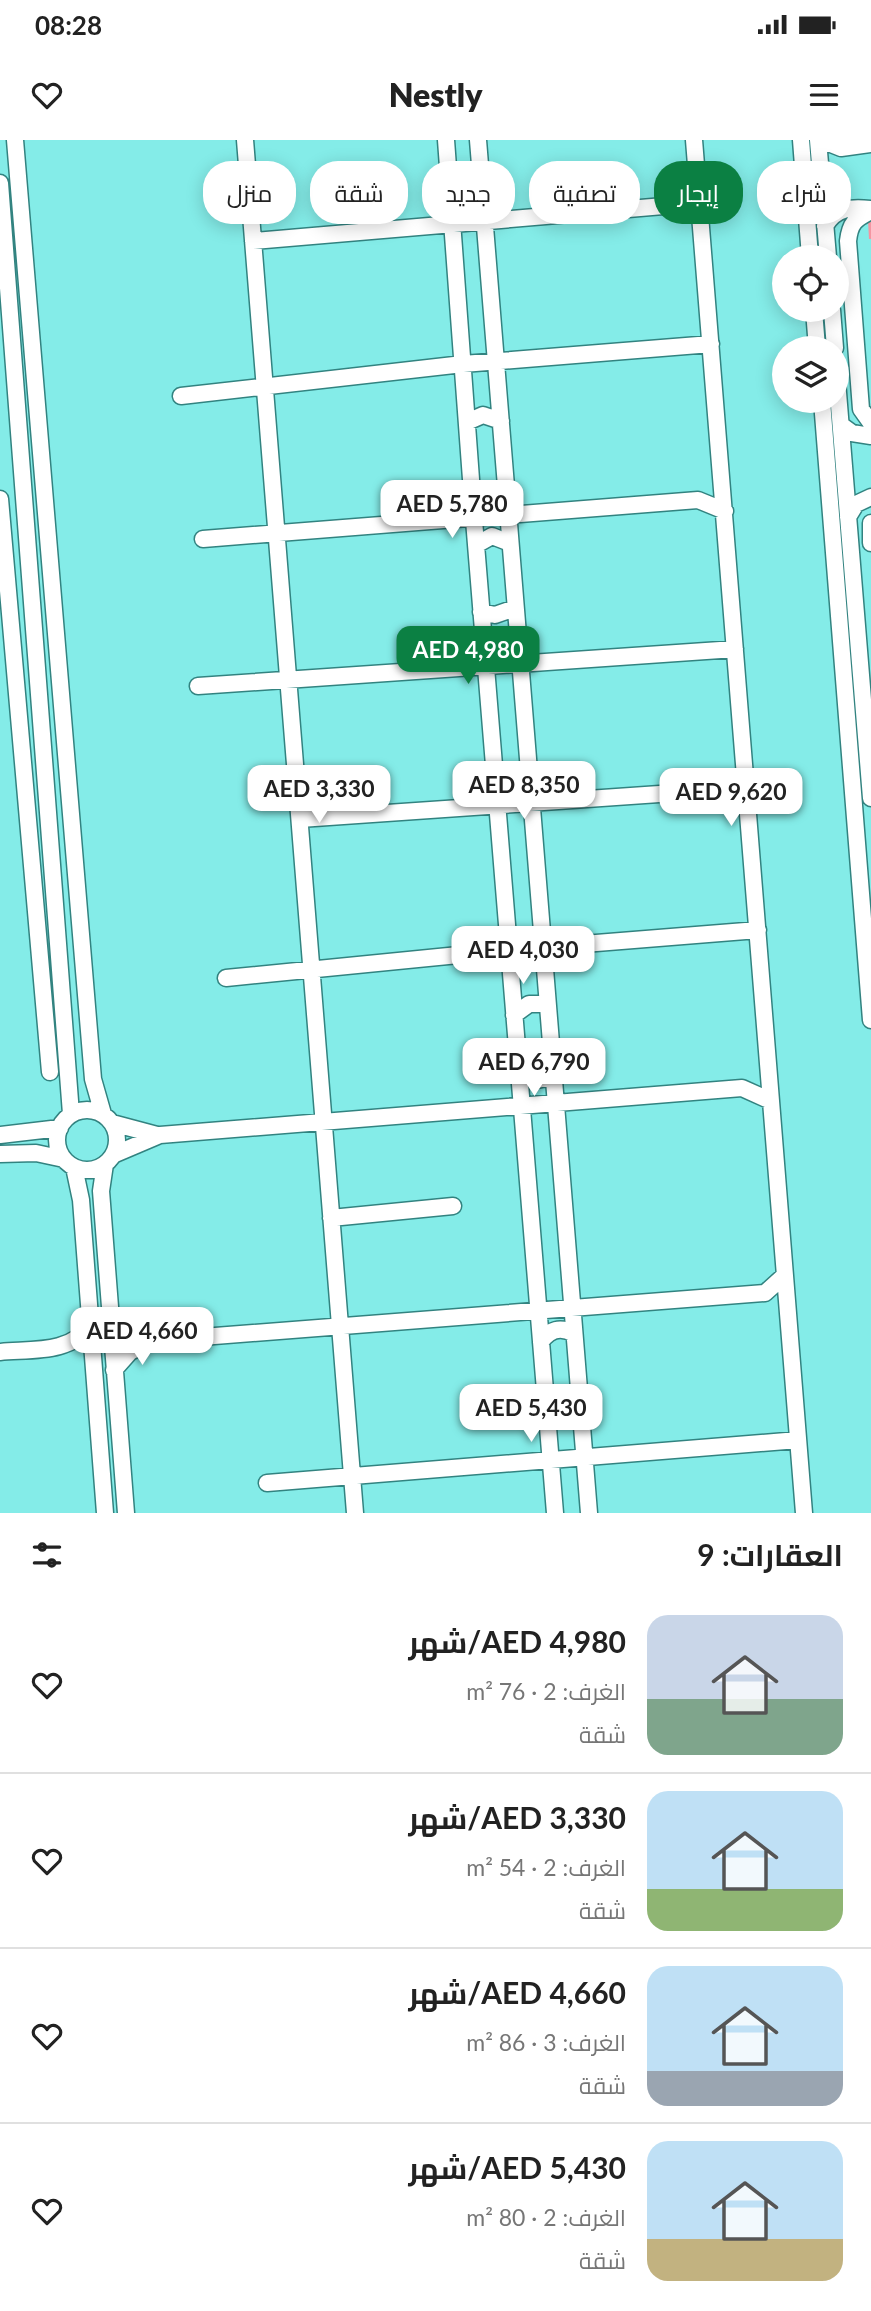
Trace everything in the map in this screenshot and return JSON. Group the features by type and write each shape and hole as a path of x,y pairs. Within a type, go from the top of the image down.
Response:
{"street":[{"path":"15,140 93,1079 108,1119 117,1133 101,1191 126,1513"},
{"path":"245,140 355,1513"},
{"path":"446,140 448,161"},
{"path":"478,140 480,161"},
{"path":"694,140 696,161"},
{"path":"801,140 809,245"},
{"path":"827,245 820,140 841,148 871,143"},
{"path":"863,140 871,143"},
{"path":"0,183 71,1114"},
{"path":"515,218 654,207"},
{"path":"825,226 843,209 871,210"},
{"path":"871,210 856,219 850,227 848,241 861,409 871,423"},
{"path":"253,241 452,224 555,1513"},
{"path":"485,224 589,1513"},
{"path":"701,224 804,1513"},
{"path":"181,396 463,364 711,344"},
{"path":"823,413 871,1020"},
{"path":"840,413 868,722 871,798"},
{"path":"467,422 483,415 500,421"},
{"path":"841,425 852,433 871,436"},
{"path":"698,500 722,482"},
{"path":"471,487 486,496 497,495 506,489"},
{"path":"849,517 856,504 871,497"},
{"path":"0,499 2,553 50,1072"},
{"path":"204,539 277,536 698,500 725,511"},
{"path":"871,523 871,543"},
{"path":"2,553 27,532"},
{"path":"476,545 492,536 510,542"},
{"path":"2,553 30,571"},
{"path":"481,612 503,614 515,608"},
{"path":"198,686 735,649"},
{"path":"300,819 746,789"},
{"path":"30,841 52,840"},
{"path":"226,978 542,947 758,930"},
{"path":"514,1014 529,1004 547,1004"},
{"path":"742,1088 757,1078 769,1063"},
{"path":"519,1073 537,1080 552,1077"},
{"path":"0,1154 36,1153 95,1169 109,1159 160,1135 742,1088 771,1101"},
{"path":"105,1513 81,1200 69,1163 58,1148 60,1128 71,1114 93,1110 108,1119 160,1135"},
{"path":"0,1135 60,1128"},
{"path":"331,1219 453,1206"},
{"path":"111,1323 130,1335 151,1341 765,1293 785,1275"},
{"path":"765,1293 788,1309"},
{"path":"0,1352 60,1347 80,1338 91,1325"},
{"path":"541,1342 554,1330 565,1330 574,1334"},
{"path":"114,1370 130,1352 151,1341"},
{"path":"60,1347 93,1362"},
{"path":"546,1399 564,1406 579,1399"},
{"path":"267,1483 798,1440"}],"building":[{"path":"868,220 871,220 871,239 869,239"}]}
